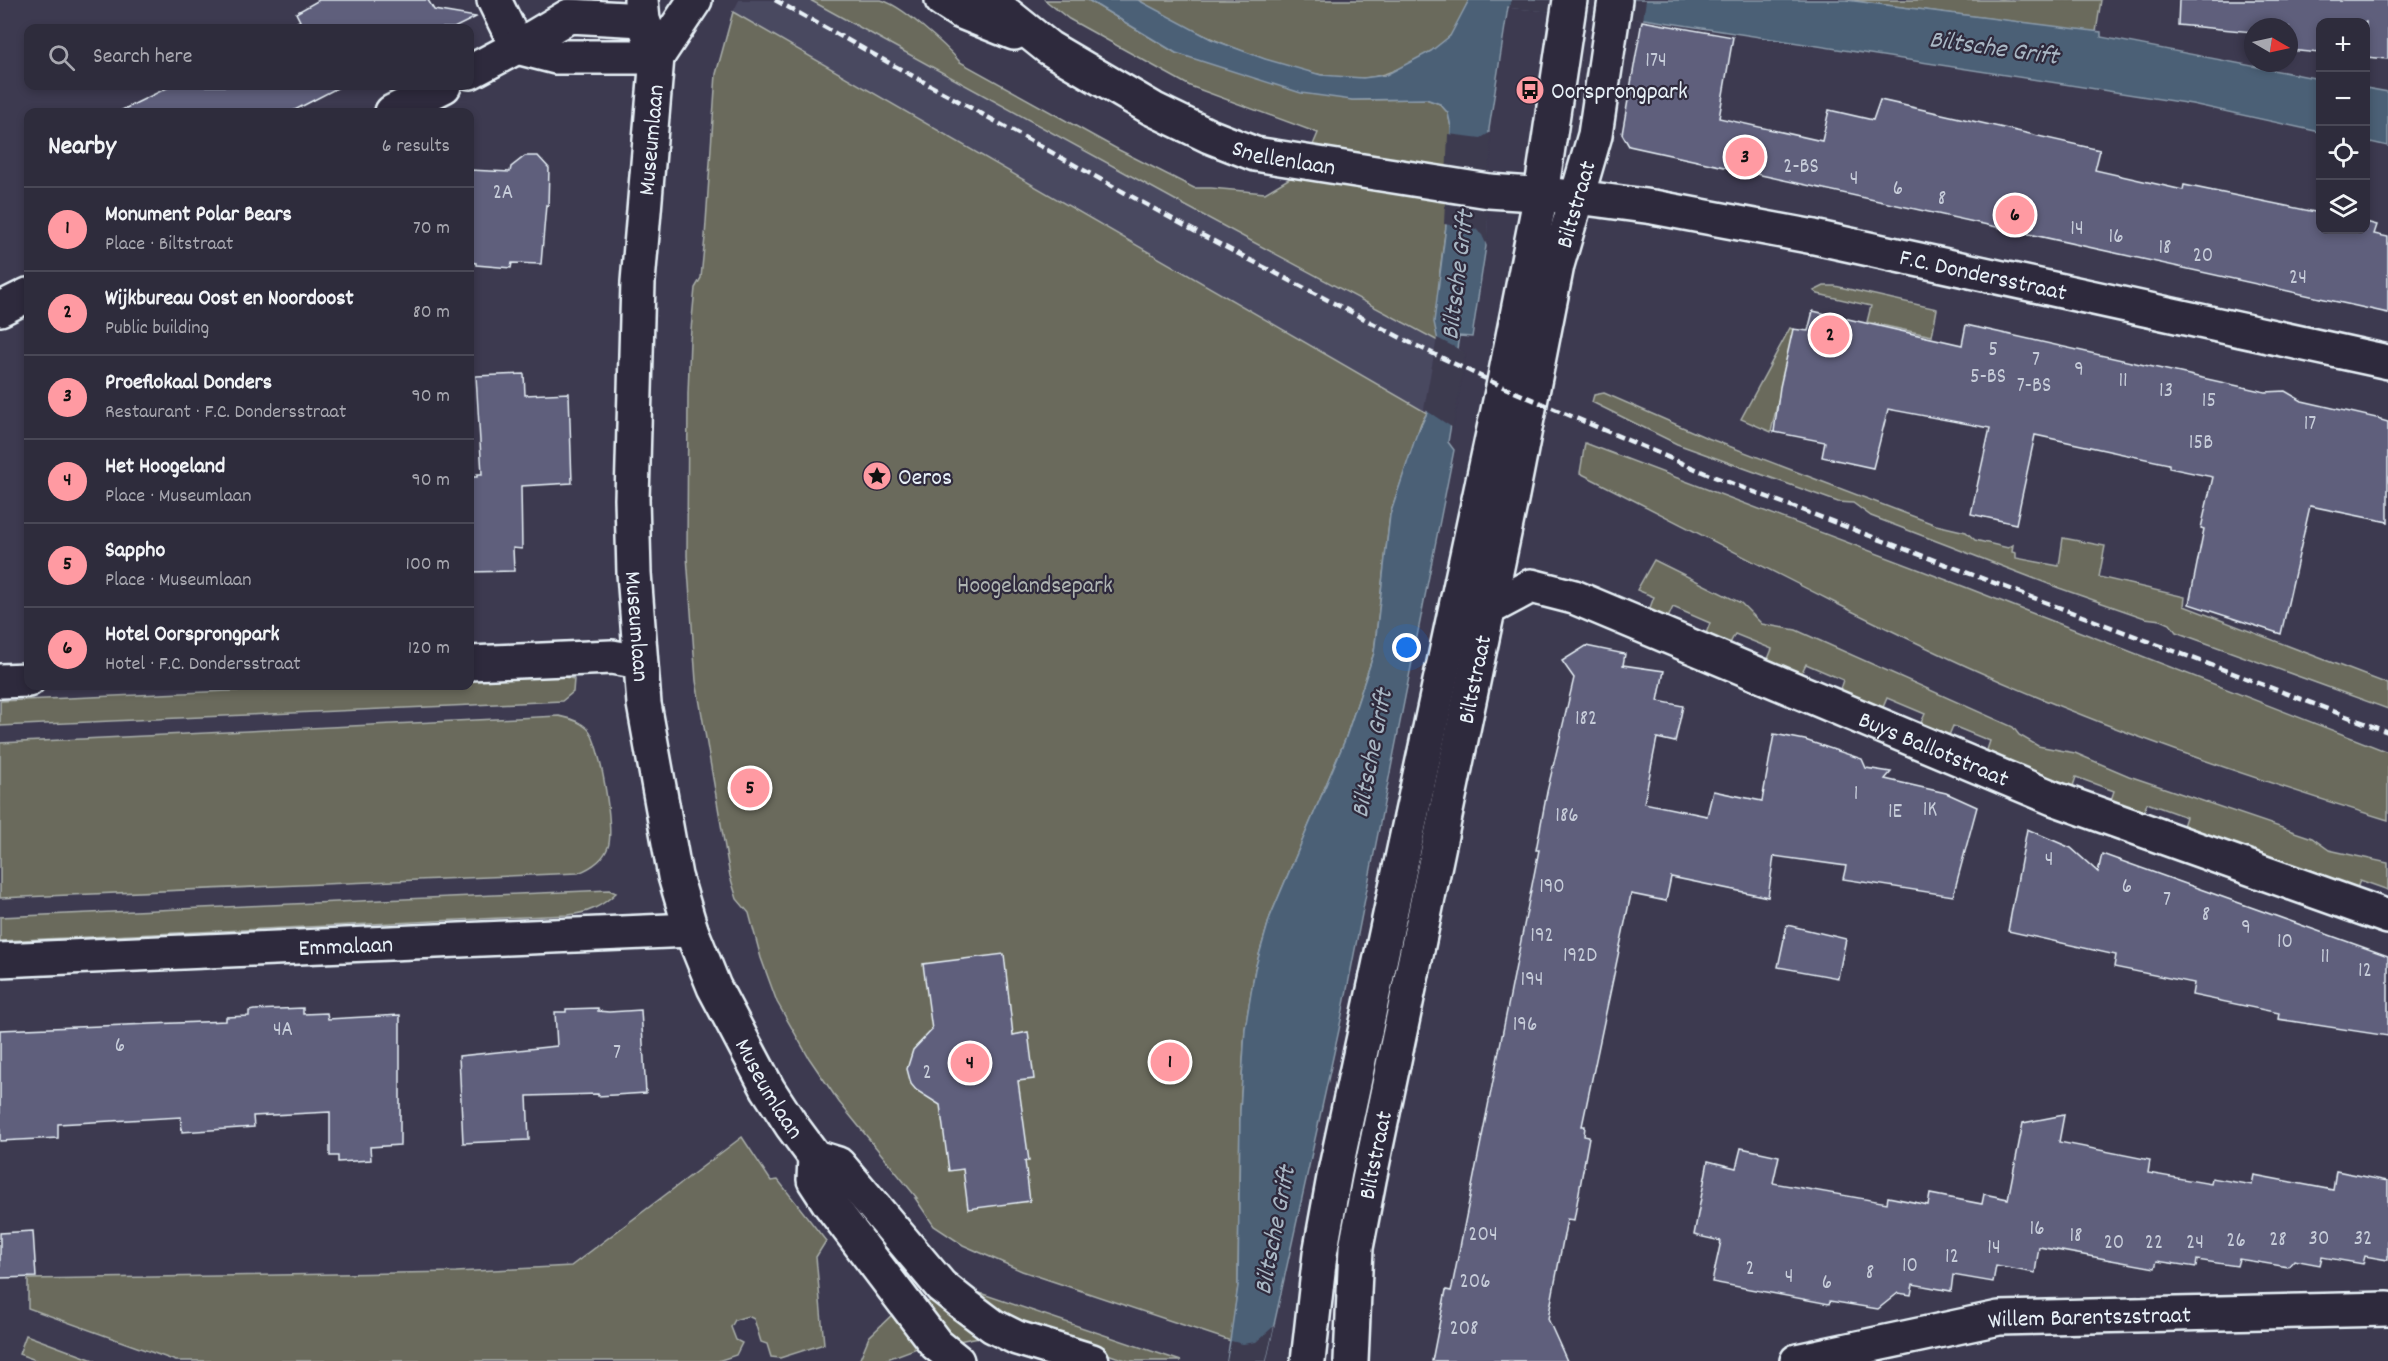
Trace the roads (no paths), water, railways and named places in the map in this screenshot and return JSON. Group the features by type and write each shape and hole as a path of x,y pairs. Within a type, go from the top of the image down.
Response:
{"street":[{"path":"494,0 517,47 556,57 657,57"},
{"name":"Museumlaan","path":"657,57 695,0"},
{"name":"Snellenlaan","path":"942,0 959,11 1049,48 1153,109 1209,136 1255,154 1489,191 1541,194"},
{"name":"Snellenlaan","path":"989,0 1049,48"},
{"name":"Biltstraat","path":"1285,1361 1310,1345 1320,1254 1335,1172 1501,397 1541,194 1569,7"},
{"name":"Biltstraat","path":"1351,1361 1356,1248 1486,610 1512,495 1557,265 1595,135 1614,9"},
{"path":"474,70 569,16 642,10"},
{"name":"Museumlaan","path":"642,10 657,57 638,282 632,499 634,573 644,704 675,876 691,930 714,987 751,1059 792,1126 815,1157 838,1164 941,1286 993,1326 1017,1338 1092,1361"},
{"path":"400,108 436,90"},
{"name":"F.C. Dondersstraat","path":"1541,194 1653,207 1814,237 2388,362"},
{"path":"0,309 24,297"},
{"name":"Buys Ballotstraat","path":"1486,610 1531,586 1574,597 2054,798 2388,917"},
{"path":"474,663 612,657 640,662"},
{"path":"0,681 24,680"},
{"name":"Emmalaan","path":"0,960 691,930"},
{"name":"Museumlaan","path":"815,1157 814,1180 936,1344 944,1359"},
{"name":"Willem Barentszstraat","path":"1797,1361 1999,1318 2388,1309"},
{"path":"944,1359 1017,1338"}],"water":[{"name":"Biltsche Grift","path":"1088,0 1138,0 1211,39 1265,59 1321,75 1363,78 1386,75 1431,51 1450,36 1469,0 1846,0 2101,32 2101,37 2244,64 2244,72 2284,72 2316,78 2316,131 2192,104 1644,19 1508,7 1489,129 1486,246 1472,337 1459,336 1457,349 1463,353 1448,442 1454,450 1339,1030 1266,1361 1227,1361 1238,1286 1240,1111 1245,1029 1255,969 1270,917 1345,740 1374,653 1390,515 1416,436 1427,413 1438,341 1434,322 1446,226 1451,127 1448,113 1440,104 1426,99 1352,100 1301,93 1176,53"},
{"path":"2370,89 2388,92 2388,146 2370,142"}],"railway":[{"path":"775,0 1198,233 1411,343 1503,387 1712,476 2388,732"}],"place":[{"name":"Oorsprongpark","path":"1530,90"},
{"name":"Proeflokaal Donders","path":"1745,157"},
{"name":"Hotel Oorsprongpark","path":"2015,215"},
{"name":"Wijkbureau Oost en Noordoost","path":"1830,335"},
{"name":"Oeros","path":"877,476"},
{"name":"Sappho","path":"750,788"},
{"name":"Monument Polar Bears","path":"1170,1062"},
{"name":"Het Hoogeland","path":"970,1063"}],"park label":[{"name":"Hoogelandsepark","path":"1035,584"}]}
